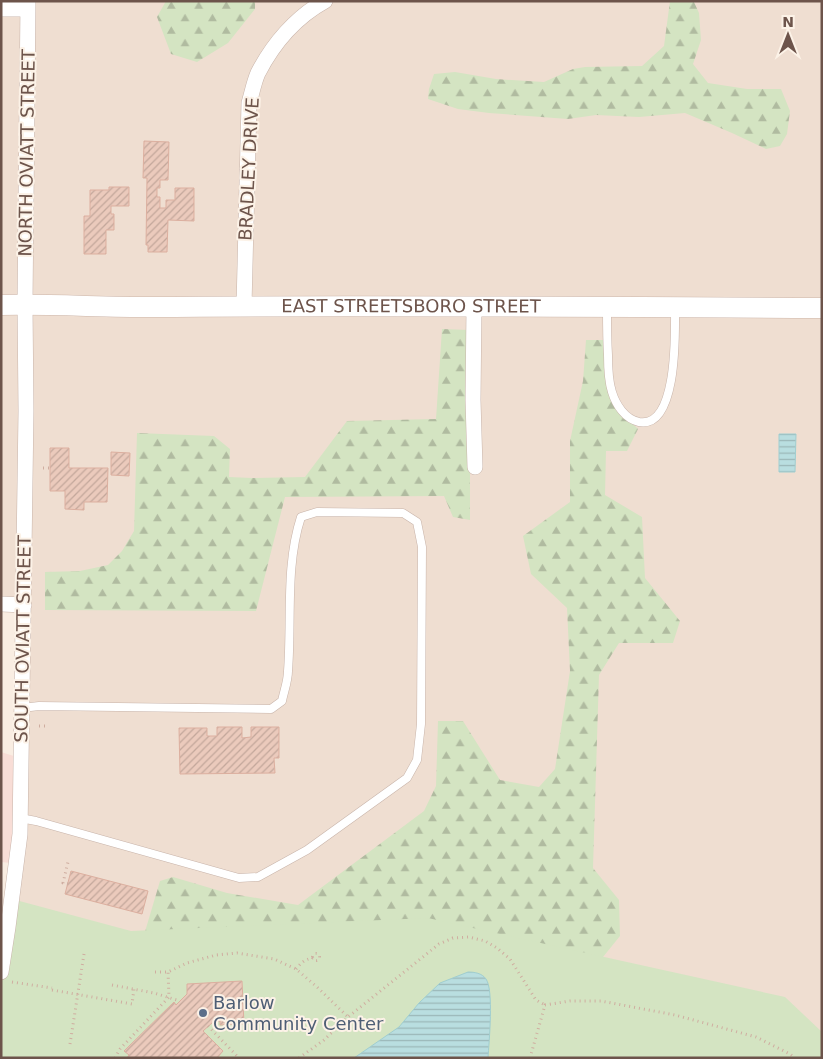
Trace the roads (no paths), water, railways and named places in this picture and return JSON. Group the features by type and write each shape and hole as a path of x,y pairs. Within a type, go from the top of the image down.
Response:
{"main road":[{"name":"EAST STREETSBORO STREET","path":"1,305 822,308"}],"street":[{"name":"BRADLEY DRIVE","path":"244,306 249,103 257,74 271,50 303,15 325,1"},
{"path":"1,8 28,5"},
{"name":"NORTH OVIATT STREET","path":"25,304 28,5"},
{"name":"SOUTH OVIATT STREET","path":"5,977 8,928 20,834 26,411 25,304"},
{"path":"474,307 473,400 475,467"},
{"path":"1,604 24,605"}],"lane":[{"path":"607,307 608,375 612,391 617,403 625,414 632,420 642,423 652,420 660,412 670,389 673,371 675,307"},
{"path":"20,818 239,878 258,877 307,850 407,778 417,760 421,724 422,547 417,522 404,513 317,512 301,517 295,534 290,590 288,672 282,701 271,709 39,706 22,708"}],"water":[{"path":"779,434 796,434 795,472 779,472"},
{"path":"468,972 482,975 488,985 490,1017 488,1058 354,1058 399,1027 419,1003 440,983"}],"place":[{"name":"Barlow Community Center","path":"203,1013"}]}
